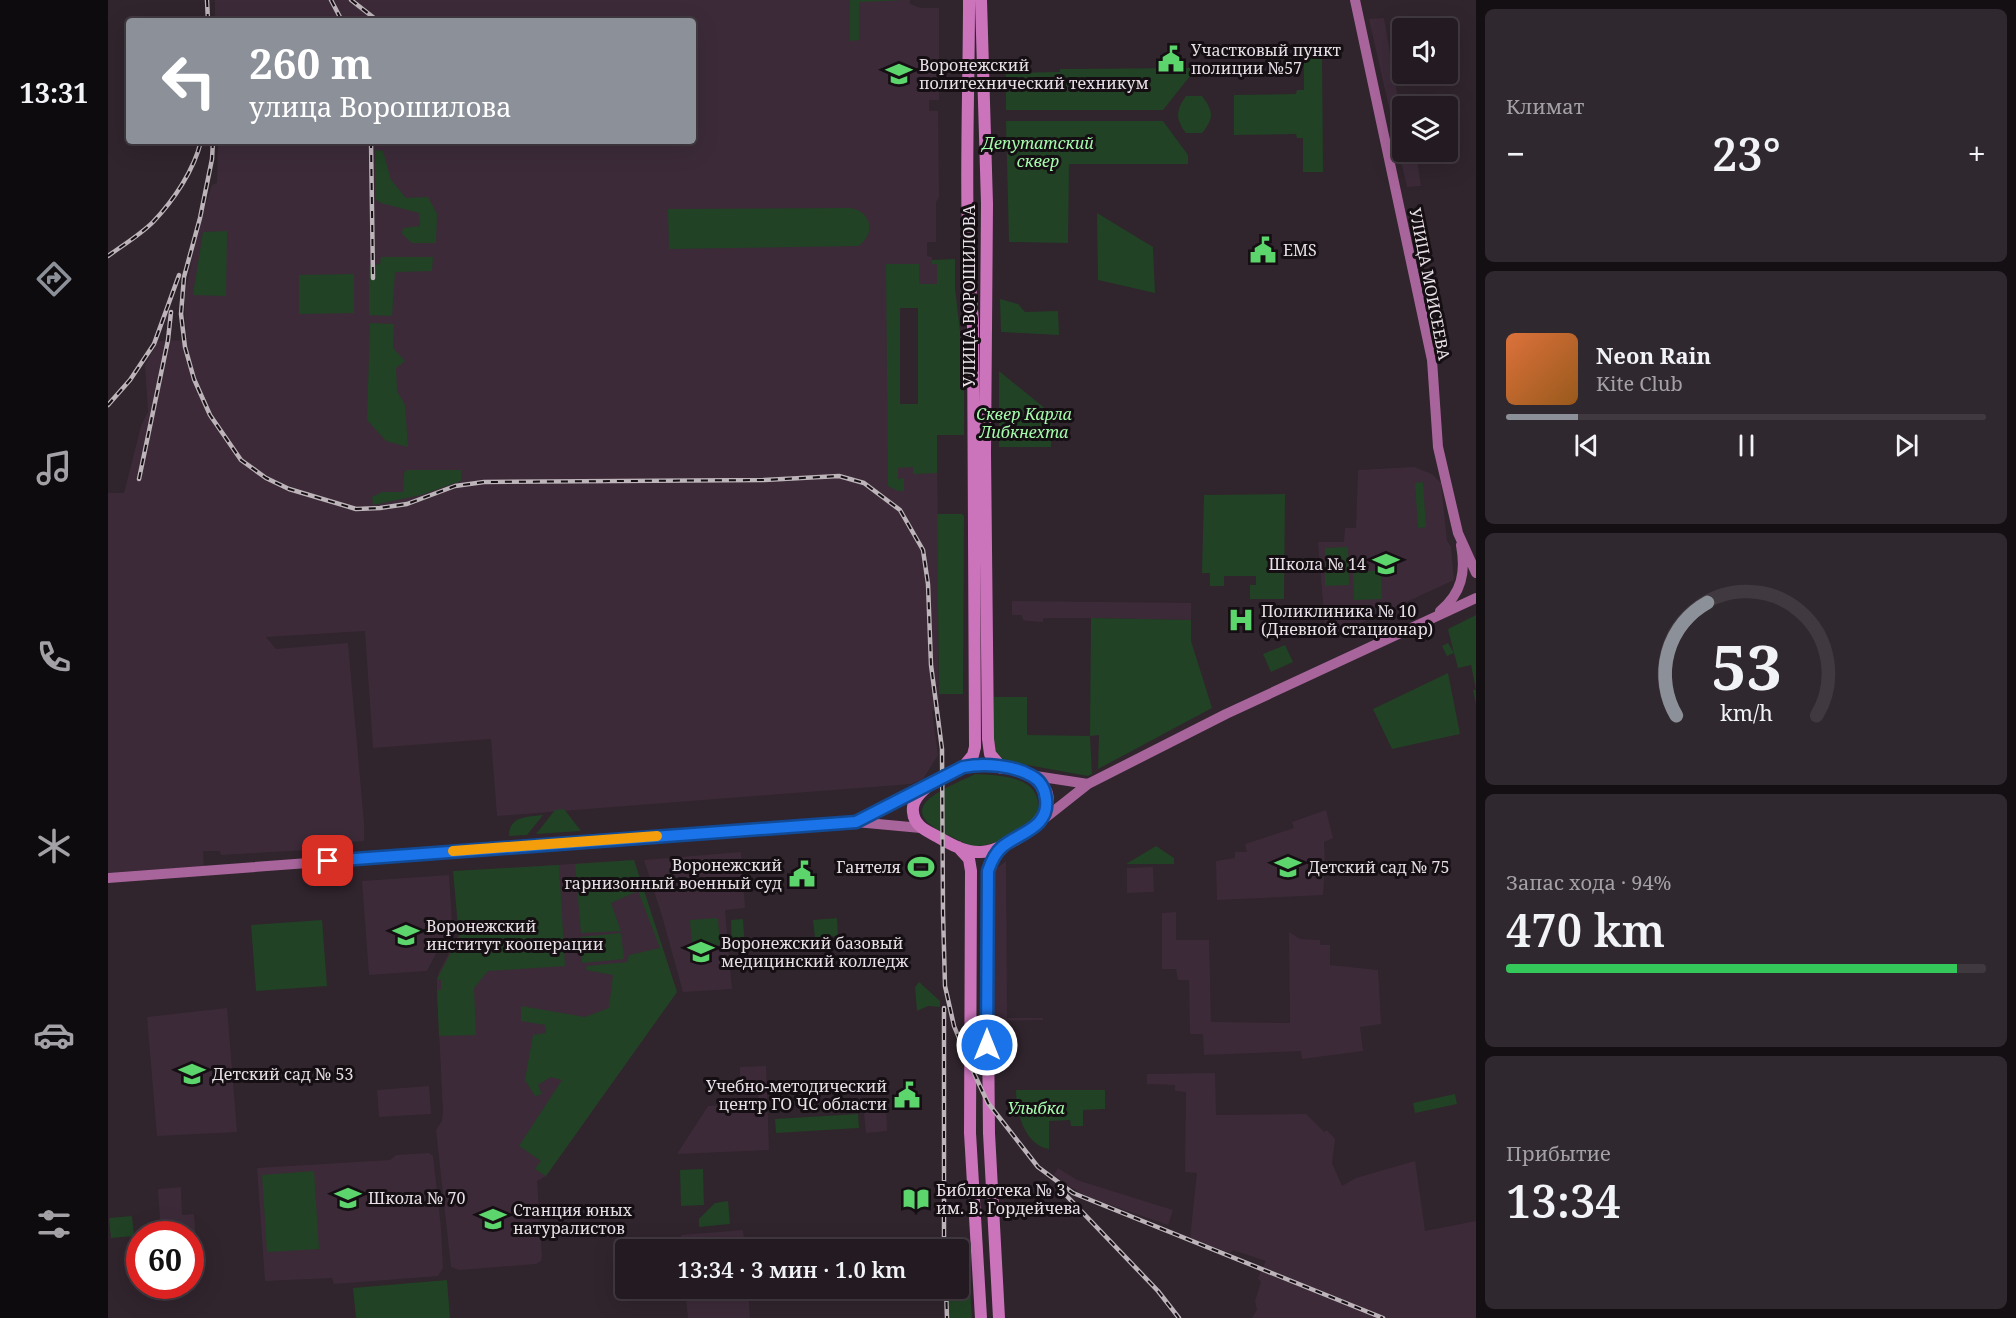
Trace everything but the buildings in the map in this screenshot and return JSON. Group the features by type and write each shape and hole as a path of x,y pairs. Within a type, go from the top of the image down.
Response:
{"main road":[{"name":"УЛИЦА ВОРОШИЛОВА","path":"963,767 973,755 975,747 973,321 967,173 969,0"},
{"name":"УЛИЦА ВОРОШИЛОВА","path":"981,0 986,173 985,453 988,739 990,754 1002,768"},
{"path":"967,173 986,173"},
{"path":"983,765 1002,768 1029,775 1043,786 1046,795 1047,804 1038,824 1021,837 1002,847 981,852 958,847 921,828 913,818 912,806 916,797 924,789 963,767 983,765"},
{"path":"958,847 969,859 971,871 970,1133 981,1318"},
{"path":"999,1318 988,1133 987,931 988,871 993,858 1002,847"}],"street":[{"name":"УЛИЦА МОИСЕЕВА","path":"1355,0 1431,360 1436,434 1458,533 1476,573"},
{"path":"1430,619 1453,599 1458,589 1463,566 1458,533"},
{"path":"1038,824 1088,784 1226,714 1476,598"},
{"path":"1029,775 1088,784"},
{"path":"856,822 924,789"},
{"path":"108,878 856,822 921,828"}],"shaded area":[{"path":"215,0 910,0 910,4 921,8 939,8 939,100 929,100 929,111 938,111 939,197 936,202 936,242 927,242 927,256 932,257 932,264 937,264 937,284 900,309 900,404 937,435 939,707 932,711 938,755 923,779 911,784 497,816 491,739 373,748 365,631 266,637 276,649 348,643 364,841 325,844 325,849 221,855 220,851 203,851 204,866 108,873 108,493 124,493 141,426 148,412 145,365 158,341 187,340 185,295 197,232 212,185 217,183 218,144 696,144 696,18 215,18"},
{"path":"1384,18 1392,64 1392,84 1395,84 1397,96 1392,96 1392,121 1369,19"},
{"path":"1401,162 1417,162 1421,186 1407,187"},
{"name":"Школа № 14","path":"1414,467 1432,474 1441,483 1454,580 1326,639 1318,542 1344,542 1345,528 1356,528 1358,470"},
{"path":"1012,601 1191,603 1191,620 1043,618 1043,622 1028,621 1023,620 1022,615 1012,615"},
{"path":"1326,810 1333,838 1324,842 1323,895 1217,900 1216,861 1235,858 1235,852 1247,852 1245,844 1294,828 1292,822"},
{"name":"Воронежский базовый медицинский колледж","path":"741,852 745,908 725,910 732,989 683,992 644,860"},
{"path":"634,860 677,992 546,1176 537,1181 541,1261 536,1264 459,1270 451,1267 436,1130 442,1121 443,1112 437,990 440,970 493,869"},
{"path":"1006,861 1007,1018 1043,1018 1043,1020 998,1021 994,1017 993,871"},
{"path":"1153,867 1154,892 1127,893 1127,868"},
{"name":"Воронежский институт кооперации","path":"449,875 452,923 427,971 369,975 362,881"},
{"path":"1176,912 1176,940 1209,940 1211,1022 1290,1023 1289,932 1300,939 1320,940 1320,945 1330,945 1330,965 1378,970 1381,1024 1360,1027 1363,1051 1302,1059 1301,1051 1204,1055 1203,1034 1190,1034 1189,980 1178,980 1176,969 1162,969 1162,913"},
{"name":"Детский сад № 53","path":"227,1008 237,1132 157,1136 147,1017"},
{"path":"766,1066 769,1150 677,1154 708,1106 759,1103 758,1094 743,1095 743,1086 740,1086 740,1067"},
{"path":"1215,1073 1216,1115 1306,1114 1324,1132 1327,1130 1335,1139 1332,1163 1342,1186 1356,1178 1415,1161 1425,1231 1476,1221 1476,1318 1252,1318 1257,1310 1255,1301 1261,1282 1258,1278 1266,1261 1233,1250 1230,1253 1190,1238 1197,1173 1185,1172 1186,1092 1175,1091 1175,1085 1147,1084 1147,1074"},
{"path":"429,1086 431,1114 379,1117 377,1090"},
{"path":"876,1104 886,1104 887,1131 866,1133 864,1112"},
{"name":"Школа № 70","path":"429,1153 433,1156 441,1228 443,1268 438,1276 334,1284 332,1278 265,1281 257,1168 390,1160 396,1155"},
{"path":"1058,1168 1077,1180 1173,1210 1168,1225 1088,1197 1054,1175"},
{"path":"181,1187 182,1215 194,1214 195,1221 160,1221 158,1189"},
{"path":"743,1230 744,1239 681,1239 681,1235"},
{"path":"686,1299 749,1299 750,1318 688,1318"}],"green space":[{"path":"850,0 906,0 859,2 859,40 850,41"},
{"path":"1304,54 1322,54 1323,172 1303,172 1303,138 1297,138 1296,134 1234,135 1234,95 1296,94 1297,90 1304,90"},
{"name":"Депутатский сквер","path":"1190,68 1190,76 1163,110 1006,110 1006,73 1060,72 1060,69"},
{"path":"1186,96 1202,96 1209,106 1211,115 1209,123 1202,133 1186,133 1180,123 1179,110"},
{"name":"Депутатский сквер","path":"1006,121 1163,121 1188,155 1188,164 1069,164 1068,243 1009,242"},
{"path":"375,150 383,151 391,180 406,198 428,197 437,214 436,243 412,243 402,234 403,228 420,226 419,213 381,203 375,199"},
{"path":"850,208 863,214 869,224 867,236 858,246 669,249 668,209"},
{"path":"1097,213 1153,247 1155,293 1098,280"},
{"path":"227,231 226,296 193,295 203,232"},
{"path":"381,257 433,257 432,271 395,272 392,316 369,315 369,265 380,264"},
{"path":"955,259 955,288 960,331 960,377 964,388 964,435 937,435 937,473 913,474 913,467 898,468 898,479 904,478 904,491 898,491 888,486 886,264 919,264 919,284 937,284 937,264 932,264 932,260","holes":["900,308 918,308 918,404 900,404"]},
{"path":"354,274 354,313 299,314 299,275"},
{"path":"1000,299 1018,304 1025,312 1058,311 1059,335 1001,332"},
{"path":"370,323 394,324 393,348 405,361 396,368 397,391 405,405 408,447 386,441 367,420"},
{"name":"Сквер Карла Либкнехта","path":"999,371 1052,414 1051,447 999,447"},
{"path":"407,470 461,470 461,481 421,495 373,505 372,497 382,492 403,492 404,473"},
{"path":"1423,482 1426,527 1418,528 1415,483"},
{"path":"1285,494 1284,599 1250,599 1250,585 1256,585 1256,576 1224,576 1224,586 1210,586 1210,573 1202,573 1204,495"},
{"path":"937,514 962,514 964,516 963,694 939,694"},
{"path":"1348,547 1349,585 1325,586 1325,548"},
{"path":"1353,571 1381,571 1382,599 1354,600"},
{"path":"1476,615 1476,690 1471,665 1458,668 1448,629"},
{"path":"1091,618 1191,620 1191,641 1212,708 1098,769 1099,735 1090,736"},
{"path":"1448,643 1454,653 1447,656 1442,646"},
{"path":"1285,645 1293,662 1271,672 1263,654"},
{"path":"1448,673 1460,734 1392,749 1373,709"},
{"path":"994,697 1027,697 1027,735 1090,736 1092,774 1088,776 1005,761 997,755 993,748"},
{"path":"975,774 1009,777 1026,783 1032,788 1037,798 1039,809 1036,817 1025,828 982,846 967,844 928,823 922,812 930,798"},
{"path":"564,809 581,831 536,834 555,810"},
{"path":"543,815 527,835 509,836 510,829 516,821 525,817"},
{"path":"1156,846 1174,858 1174,864 1126,864"},
{"path":"634,860 677,992 546,1176 535,1169 541,1161 519,1146 562,1080 551,1077 538,1085 542,1094 535,1096 525,1080 533,1035 546,1033 545,1025 521,1021 521,1006 585,1017 609,1008 613,975 586,970 587,966 627,962 629,955 660,948 638,891 611,903 621,931 581,933 575,864"},
{"path":"559,865 565,966 488,971 474,988 476,1035 439,1036 437,990 441,990 441,980 437,979 459,937 453,871"},
{"path":"718,918 720,945 692,947 690,920"},
{"path":"837,918 838,936 815,938 813,920"},
{"path":"743,919 745,949 732,950 731,920"},
{"path":"322,920 327,986 256,991 251,925"},
{"path":"621,933 624,959 582,963 580,937"},
{"path":"919,982 940,1001 940,1007 928,1006 917,1011 915,987"},
{"name":"Улыбка","path":"1016,1090 1105,1090 1105,1109 1083,1110 1083,1126 1071,1126 1070,1120 1049,1121 1049,1149 1033,1141 1023,1126"},
{"path":"1455,1094 1457,1104 1415,1113 1413,1103"},
{"path":"858,1114 859,1128 776,1133 775,1119"},
{"path":"703,1169 704,1205 681,1206 680,1170"},
{"path":"314,1171 319,1249 267,1252 262,1175"},
{"path":"728,1201 730,1224 699,1227 699,1219 715,1203"},
{"path":"132,1216 132,1221 126,1221 126,1237 111,1238 109,1218"},
{"path":"969,1273 972,1318 946,1318 946,1299 969,1299"},
{"path":"447,1280 450,1318 356,1318 353,1288"}],"railway":[{"path":"207,0 208,18"},
{"path":"331,0 340,18"},
{"path":"351,0 374,18"},
{"path":"108,256 137,236 161,213 188,174 200,144"},
{"path":"213,144 200,218 184,277 181,314 185,347 194,379 210,415 241,460 266,478 289,489 356,509 407,504 455,486 484,482 764,480 839,476 864,483 900,510 923,550 928,584 931,665 942,749 945,986 954,1026 988,1103 1038,1167 1073,1193 1383,1318"},
{"path":"371,144 373,278"},
{"path":"108,405 130,380 154,344 179,275"},
{"path":"139,479 168,340 171,312"},
{"path":"944,1008 944,1239"},
{"path":"1061,1190 1158,1291 1179,1318"},
{"path":"946,1299 947,1318"}],"slow traffic":[{"path":"453,851 657,836"}],"place":[{"name":"Участковый пункт полиции №57","path":"1171,59"},
{"name":"Воронежский политехнический техникум","path":"899,74"},
{"name":"EMS","path":"1263,250"},
{"name":"Школа № 14","path":"1386,564"},
{"name":"Поликлиника № 10 (Дневной стационар)","path":"1241,620"},
{"name":"Гантеля","path":"921,867"},
{"name":"Детский сад № 75","path":"1288,867"},
{"name":"Воронежский гарнизонный военный суд","path":"802,874"},
{"name":"Воронежский институт кооперации","path":"406,935"},
{"name":"Воронежский базовый медицинский колледж","path":"701,952"},
{"name":"Детский сад № 53","path":"192,1074"},
{"name":"Учебно-методический центр ГО ЧС области","path":"907,1095"},
{"name":"Школа № 70","path":"348,1198"},
{"name":"Библиотека № 3 им. В. Гордейчева","path":"916,1199"},
{"name":"Станция юных натуралистов","path":"493,1219"}],"route":[{"path":"328,861 856,822 963,767 983,765 1015,771 1038,780 1043,786 1047,804 1038,824 1021,837 1002,847 993,858 988,871 987,1045"}]}
